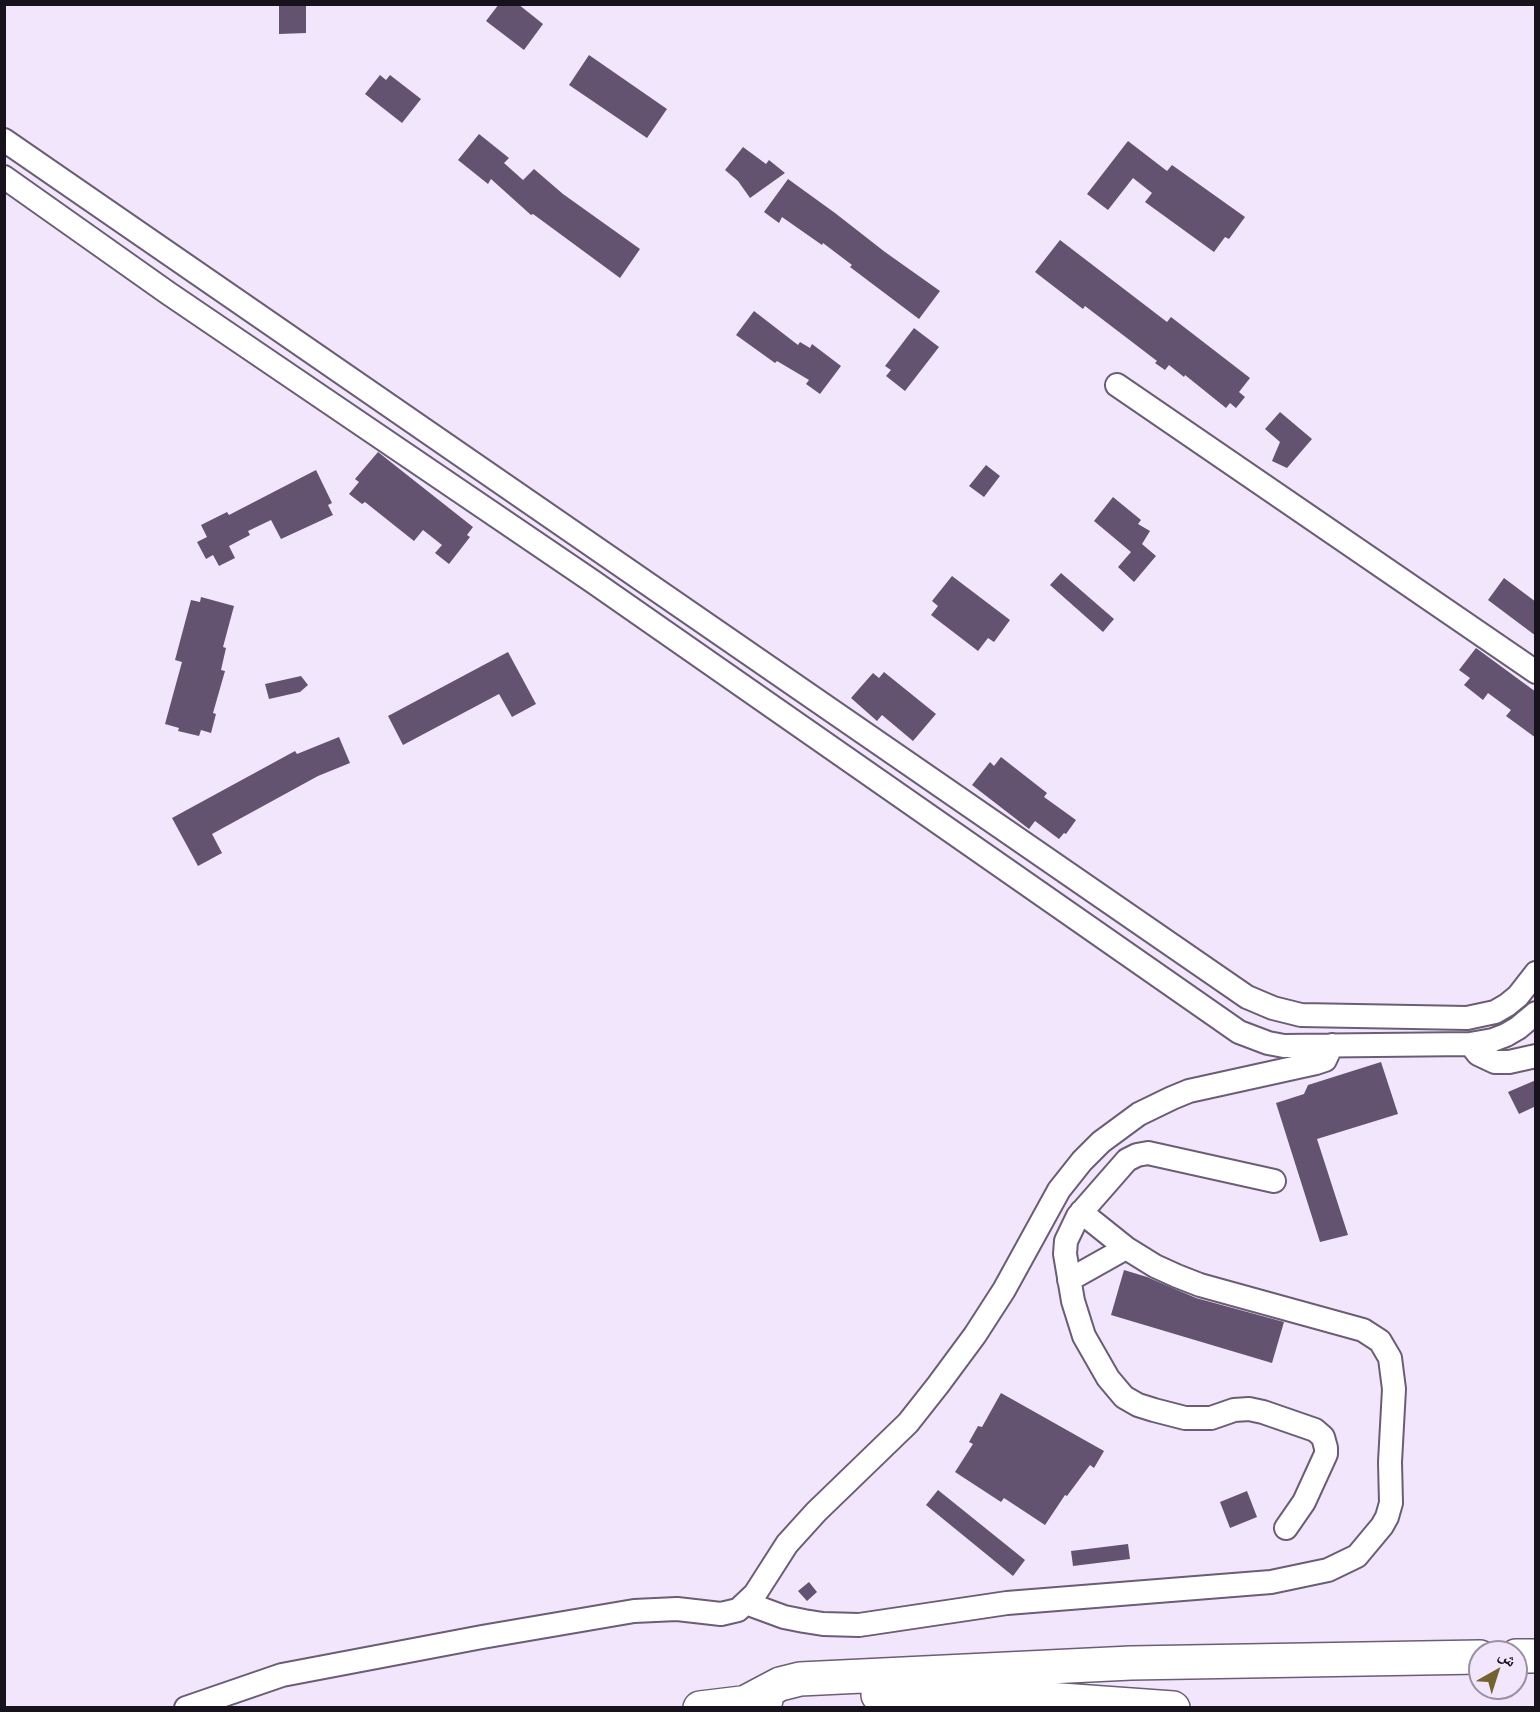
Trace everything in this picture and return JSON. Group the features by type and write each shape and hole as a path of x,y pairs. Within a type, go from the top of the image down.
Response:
{"highway":[{"path":"746,1702 780,1684 800,1679 1131,1663 1468,1657"},
{"path":"700,1707 823,1696 906,1695 1047,1699 1173,1707"}],"street":[{"path":"4,140 1247,997 1273,1008 1301,1015 1467,1018 1488,1014 1507,1005 1518,996 1536,973"},
{"path":"4,177 168,293 592,581 1246,1036 1268,1044 1284,1046 1470,1044 1506,1035 1536,1013"},
{"path":"1117,385 1536,672"},
{"path":"1470,1044 1478,1054 1495,1062 1509,1062 1536,1056"},
{"path":"186,1707 282,1675 458,1642 644,1610 677,1609 730,1613 755,1594 787,1544 816,1512 908,1423 938,1386 1004,1290 1059,1190 1101,1142 1139,1114 1172,1098 1189,1092 1316,1063 1325,1060 1332,1045"},
{"path":"1101,1142 1111,1177"},
{"path":"1274,1181 1148,1153 1137,1155 1126,1160 1082,1212 1066,1240 1065,1254 1073,1301 1084,1336 1108,1378 1125,1397 1138,1405 1185,1418 1211,1418 1234,1410 1256,1410 1319,1433 1325,1443 1326,1454 1304,1502 1286,1528"},
{"path":"746,1603 784,1617 823,1624 859,1626 1007,1603 1271,1582 1328,1570 1357,1556 1382,1526 1391,1503 1390,1462 1394,1389 1390,1358 1380,1341 1363,1330 1200,1285 1155,1266 1126,1248 1082,1212"},
{"path":"1069,1280 1126,1248"}],"building":[{"path":"279,4 306,4 306,33 279,34"},
{"path":"499,4 518,4 543,24 524,50 486,21"},
{"path":"589,55 667,109 647,138 569,85"},
{"path":"380,75 386,80 390,75 421,99 402,123 365,94"},
{"path":"479,134 509,158 504,163 523,180 534,169 563,194 640,249 620,278 533,214 531,215 491,179 488,184 458,160"},
{"path":"1128,141 1167,171 1172,165 1245,217 1229,239 1225,237 1214,252 1145,202 1152,193 1133,178 1108,210 1087,194"},
{"path":"743,147 766,164 769,160 785,173 750,198 738,181 725,170"},
{"path":"788,179 940,291 919,319 850,267 852,265 823,243 822,245 782,217 779,223 764,212"},
{"path":"1060,240 1167,322 1171,317 1250,378 1239,392 1245,397 1236,408 1230,403 1226,408 1169,365 1165,370 1155,363 1157,361 1085,306 1083,309 1035,272"},
{"path":"754,311 798,345 800,342 810,348 812,344 841,366 820,394 806,384 809,380 777,361 775,363 736,335"},
{"path":"914,328 939,347 905,391 886,376 891,370 885,366"},
{"path":"1280,412 1312,439 1287,468 1272,461 1280,442 1265,429"},
{"path":"378,452 473,527 467,535 470,537 449,564 435,553 442,545 423,530 414,541 365,502 362,504 349,494 359,482 355,479"},
{"path":"986,465 1000,476 984,497 969,486"},
{"path":"316,470 332,503 328,505 333,515 281,539 271,520 248,531 250,535 229,546 235,558 219,566 213,555 206,559 197,542 207,537 201,525 227,512 229,515"},
{"path":"1113,497 1141,520 1138,524 1150,531 1142,544 1156,556 1134,582 1118,567 1131,552 1094,521"},
{"path":"1061,573 1114,619 1103,632 1050,585"},
{"path":"952,576 1010,620 994,642 988,638 978,651 931,615 938,606 932,601"},
{"path":"1504,578 1536,602 1536,636 1488,600"},
{"path":"201,597 234,606 223,647 226,648 221,670 225,671 213,713 216,714 211,733 201,730 199,736 178,731 179,728 165,724 182,662 175,660 191,600 200,602"},
{"path":"1476,648 1536,692 1536,738 1506,716 1511,710 1488,693 1483,700 1464,685 1470,678 1459,670"},
{"path":"508,652 536,704 512,717 499,694 403,745 388,716"},
{"path":"884,672 936,714 913,741 882,715 877,721 851,698 873,673 879,678"},
{"path":"301,676 308,685 300,692 269,699 265,684"},
{"path":"339,737 350,763 318,776 212,834 222,853 198,866 172,818 295,751 297,754"},
{"path":"1001,757 1047,793 1044,797 1076,820 1066,834 1064,833 1059,839 1035,821 1029,829 972,785 990,762 994,766"},
{"path":"1381,1062 1398,1114 1317,1139 1348,1235 1320,1242 1276,1103 1304,1094 1308,1085"},
{"path":"1536,1080 1536,1106 1519,1114 1508,1092"},
{"path":"1124,1270 1147,1277 1196,1298 1284,1322 1272,1363 1111,1315"},
{"path":"1001,1393 1104,1451 1094,1468 1090,1465 1067,1496 1065,1495 1045,1525 1004,1498 1001,1502 955,1472 973,1444 969,1442 978,1426 982,1427"},
{"path":"938,1490 1025,1560 1013,1576 926,1505"},
{"path":"1247,1491 1257,1517 1230,1528 1220,1502"},
{"path":"1128,1544 1130,1559 1073,1566 1071,1551"},
{"path":"809,1582 817,1592 807,1601 798,1591"}]}
